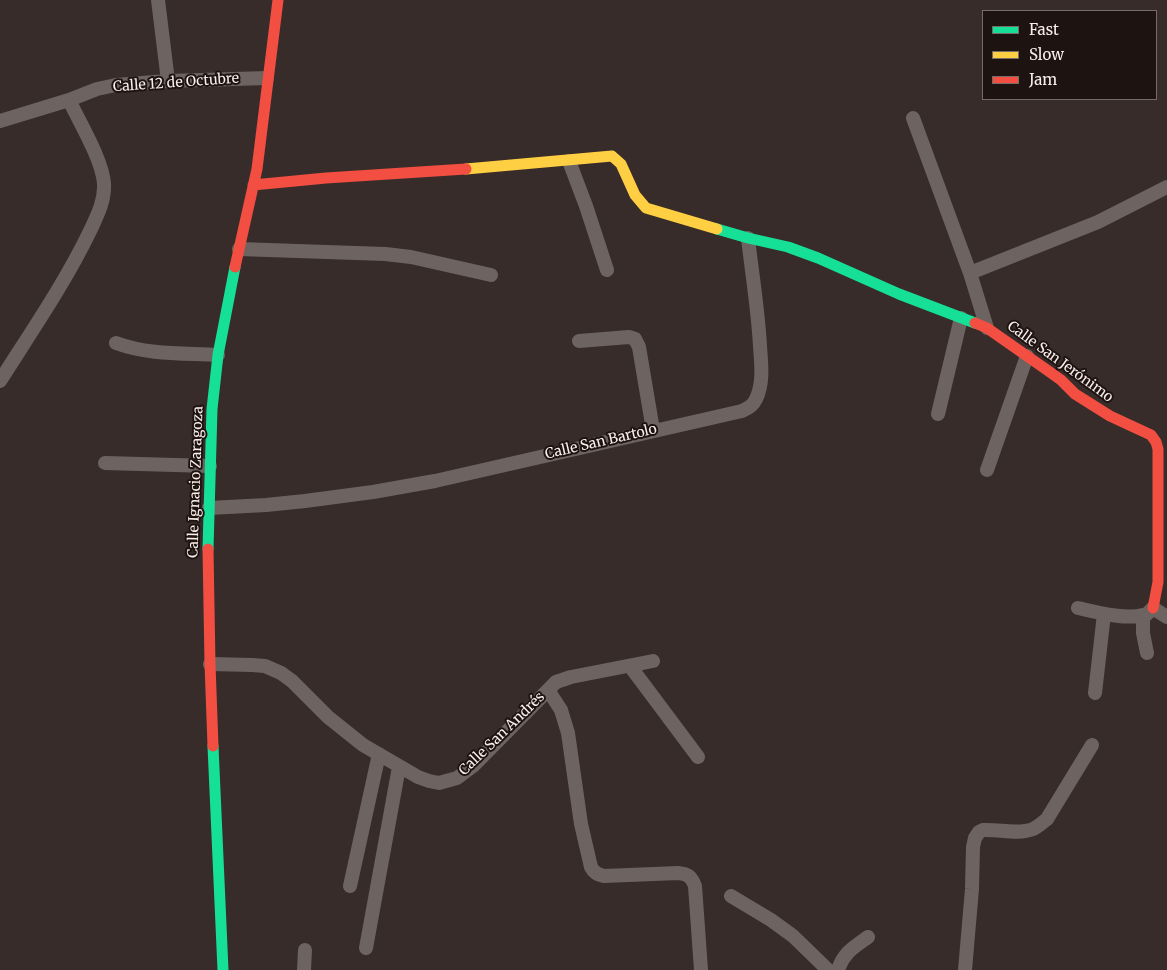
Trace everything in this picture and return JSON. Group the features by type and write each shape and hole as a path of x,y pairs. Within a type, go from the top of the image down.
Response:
{"street":[{"path":"158,0 168,81"},
{"name":"Calle Ignacio Zaragoza","path":"223,970 210,664 208,560 212,409 218,354 256,169 278,0"},
{"name":"Calle 12 de Octubre","path":"0,121 97,89 116,85 168,81 267,78"},
{"path":"0,381 76,259 100,209 104,182 101,169 96,155 68,100"},
{"path":"914,118 970,273 987,328"},
{"path":"253,185 569,161 612,156 622,165 636,196 646,208 748,238"},
{"path":"569,161 607,270"},
{"path":"970,273 1098,222 1167,187"},
{"name":"Calle San Jerónimo","path":"748,238 788,247 818,258 899,294 987,328 1061,380 1075,394 1110,416 1151,435 1158,449 1158,582 1148,612"},
{"name":"Calle San Bartolo","path":"209,508 313,500 435,481 742,411 752,406 756,400 761,377 758,325 748,238"},
{"path":"239,249 385,254 411,257 491,275"},
{"path":"938,414 961,318"},
{"path":"579,341 629,337 634,339 639,347 653,430"},
{"path":"116,343 141,349 218,354"},
{"path":"987,470 1027,356"},
{"path":"105,463 210,466"},
{"path":"1078,608 1104,614 1137,617 1148,612 1167,617"},
{"path":"1147,653 1143,634 1148,612"},
{"path":"1094,693 1104,614"},
{"path":"548,690 556,682 564,679 652,661"},
{"name":"Calle San Andrés","path":"210,664 265,666 281,673 292,681 328,717 363,744 418,777 439,783 457,778 473,766 548,690 561,710 568,733 581,824 592,870 604,876 678,874 689,876 695,886 701,970"},
{"path":"630,666 698,757"},
{"path":"965,970 974,838 978,832 983,830 1023,831 1032,830 1039,826 1046,819 1092,745"},
{"path":"350,886 379,754"},
{"path":"366,948 399,767"},
{"path":"731,896 793,936 828,970"},
{"path":"838,970 845,954 868,937"},
{"path":"304,970 306,950"}],"traffic: fast":[{"path":"717,229 788,247 818,258 899,294 975,323"},
{"path":"208,549 212,409 218,355 235,267"},
{"path":"213,746 223,970"}],"traffic: slow":[{"path":"466,169 612,156 621,164 635,195 646,208 717,229"}],"traffic: jam":[{"path":"235,267 257,169 278,0"},
{"path":"253,185 326,178 466,169"},
{"path":"975,323 987,328 1047,370 1061,380 1075,394 1110,416 1151,435 1156,442 1158,449 1158,582 1153,608"},
{"path":"208,549 213,746"}]}
